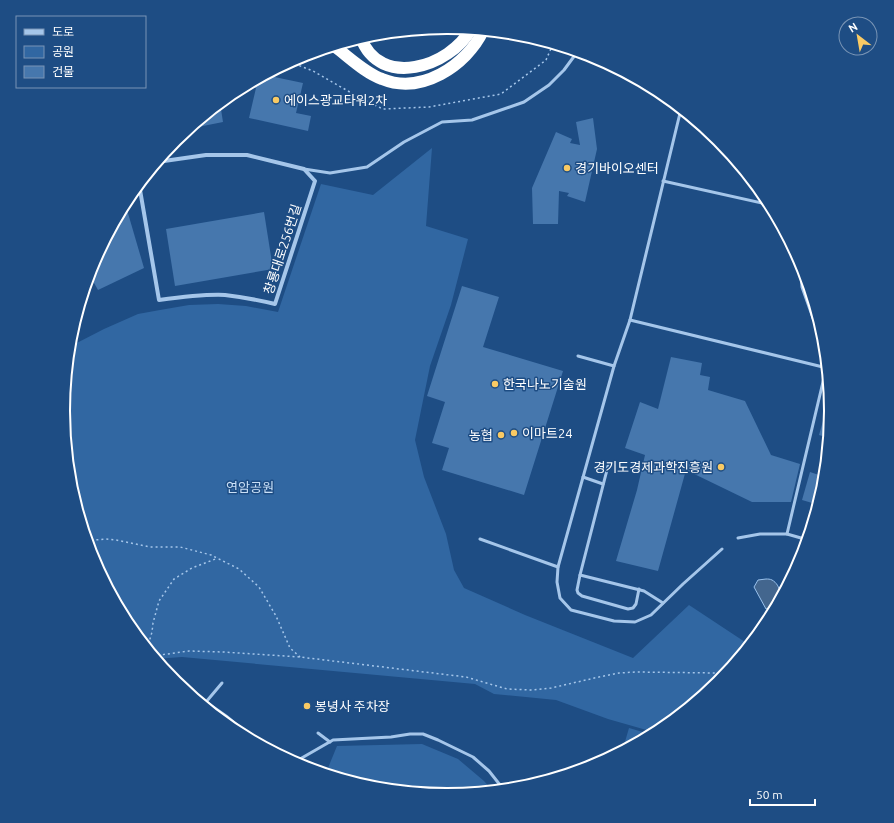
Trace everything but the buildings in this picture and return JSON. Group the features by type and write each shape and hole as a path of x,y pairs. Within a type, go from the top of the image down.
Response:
{"highway":[{"path":"364,43 369,52 379,61 392,67 408,68 424,65 441,58 456,48 467,35"},
{"path":"339,50 379,78 394,82 416,83 443,73 455,65 472,49 480,36"}],"street":[{"path":"165,161 206,155 247,155 304,169"},
{"name":"창룡대로256번길","path":"140,192 159,300 184,296 225,295 251,298 275,304 315,181 304,169"}],"lane":[{"path":"304,169 330,172 367,167 404,142 442,122 472,120 524,102 549,85 564,70 574,56"},
{"path":"680,114 630,320 614,366 558,567 557,582 560,598 571,610 614,621 635,622 651,616 683,584 722,549"},
{"path":"664,181 762,204"},
{"path":"802,283 813,317"},
{"path":"630,320 821,366"},
{"path":"578,356 614,366"},
{"path":"787,534 823,382"},
{"path":"608,466 577,590 582,596 628,609 633,608 636,604 640,589"},
{"path":"583,477 603,484"},
{"path":"738,538 760,534 787,534 802,538"},
{"path":"480,539 558,567"},
{"path":"580,575 640,589 663,603"},
{"path":"206,702 222,683"},
{"path":"208,703 236,725"},
{"path":"318,733 330,742"},
{"path":"300,759 333,740 423,734 473,757 489,771 500,785"}],"path":[{"path":"93,541 106,539 150,547 180,547 211,555 239,569 258,587 276,616 290,648 300,657"},
{"path":"149,642 159,601 174,579 192,568 218,558"},
{"path":"159,655 188,651 300,657 466,677 507,689 532,690 551,688 619,673 719,673"}],"green space":[{"name":"연암공원","path":"432,148 426,226 468,239 451,305 430,366 415,440 424,477 446,534 454,570 464,588 525,615 633,658 689,605 745,642 731,660 696,695 677,711 648,730 608,719 556,700 494,694 475,684 182,657 162,658 133,621 108,578 98,556 82,509 73,461 70,436 70,387 76,343 138,314 189,305 218,304 246,306 278,312 321,184 373,195"},
{"path":"629,728 645,733 636,738 624,744"},
{"path":"422,744 458,759 489,787 447,789 422,788 373,782 349,776 326,769 337,746"}],"shaded area":[{"path":"758,580 771,580 775,582 779,589 769,608 766,609 754,587"}],"place":[{"name":"에이스광교타워2차","path":"276,100"},
{"name":"경기바이오센터","path":"567,168"},
{"name":"한국나노기술원","path":"495,384"},
{"name":"이마트24","path":"514,433"},
{"name":"농협","path":"501,435"},
{"name":"경기도경제과학진흥원","path":"721,467"},
{"name":"봉녕사 주차장","path":"307,706"}]}
